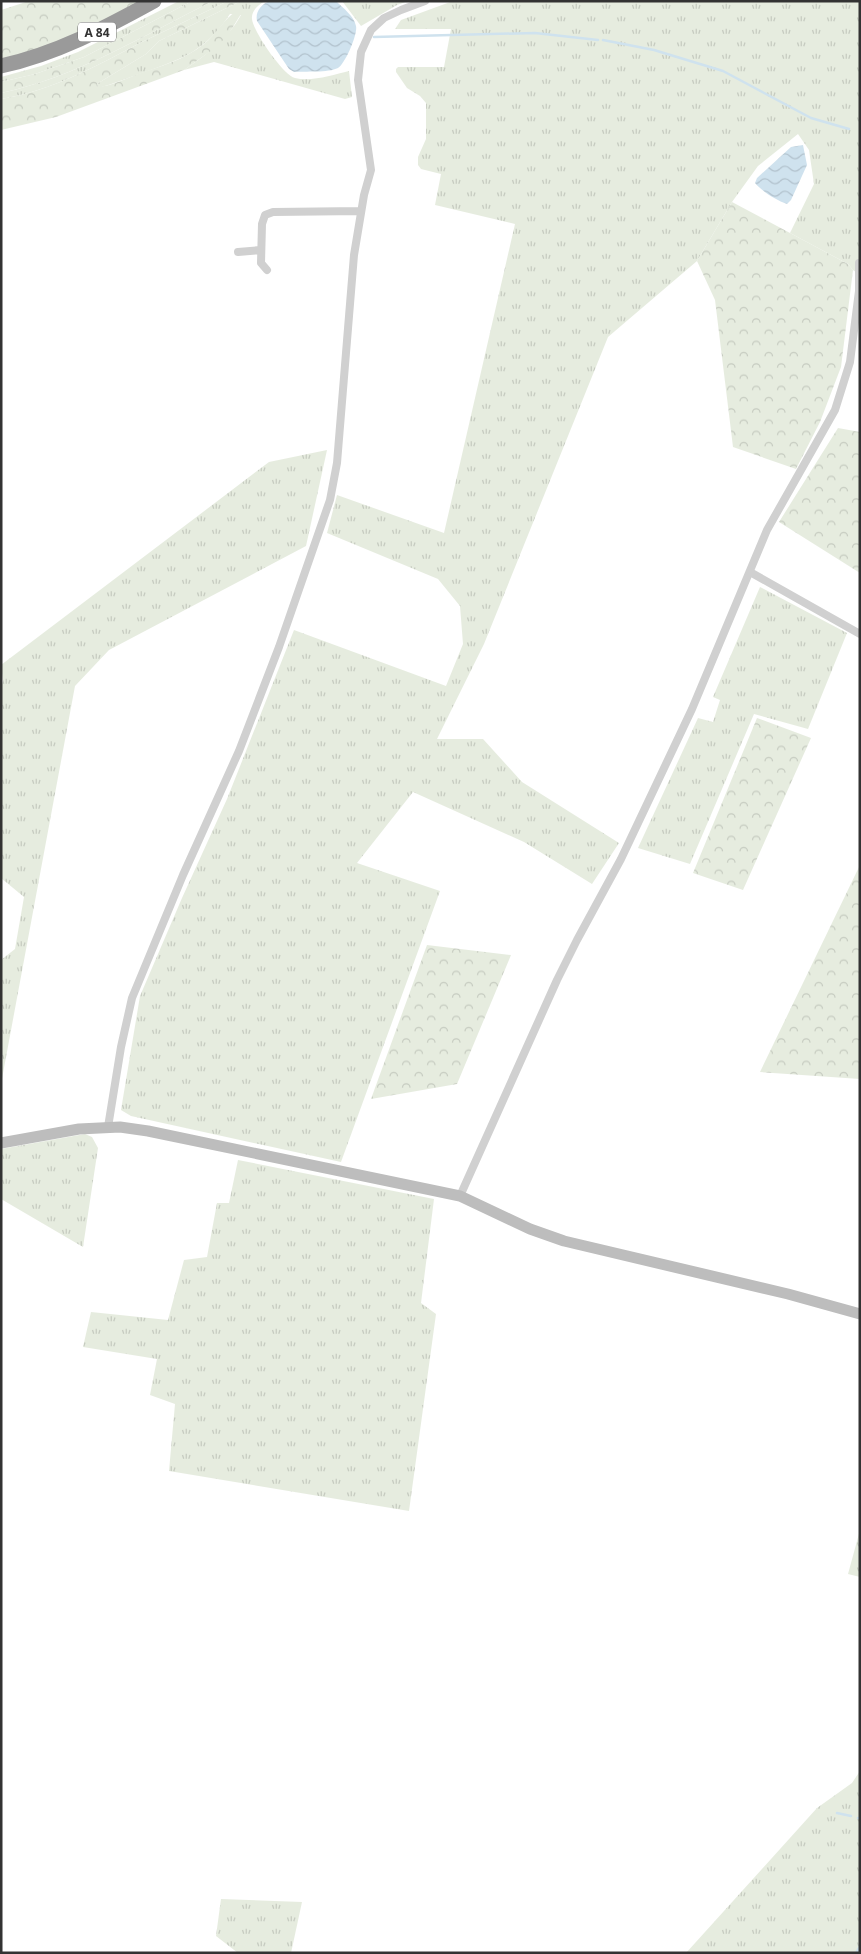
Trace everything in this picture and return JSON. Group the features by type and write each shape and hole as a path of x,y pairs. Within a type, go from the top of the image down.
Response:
{"highway":[{"name":"A 84","path":"1,66 36,57 68,45 96,33 154,1"}],"street":[{"path":"108,1127 121,1047 132,998 183,875 239,751 279,647 330,500 337,463 354,255 361,212 371,170 358,80 361,52 371,30 384,18 425,1"},
{"path":"267,270 261,263 263,220 265,216 273,212 361,212"},
{"path":"238,252 261,250"},
{"path":"460,1196 557,980 621,859 692,708 767,530 835,410 850,362 860,291 859,264"},
{"path":"750,572 860,634"},
{"path":"1,1143 79,1129 108,1127 148,1131 460,1196 530,1228 564,1240 788,1294 860,1314"}],"green space":[{"path":"29,1 144,1 66,40 1,60 1,10"},
{"path":"179,1 192,1 84,57 35,74 1,82 1,77 41,66 78,52"},
{"path":"192,1 213,1 83,66 29,86 1,93 1,82 35,74 84,57"},
{"path":"213,1 228,1 56,84 1,99 1,93 29,86 83,66"},
{"path":"228,1 241,1 159,41 146,54 97,84 98,87 113,84 180,58 196,50 208,40 232,14 236,12 241,14 228,35 215,48 184,70 56,117 1,130 1,99 56,84"},
{"path":"241,1 265,1 254,11 252,19 257,33 283,69 295,78 301,79 322,78 349,71 352,97 345,99 214,62 184,70 223,39 241,15 230,14 212,37 192,52 169,63 98,88 97,84 146,54 159,41"},
{"path":"342,1 408,1 397,5 361,26"},
{"path":"453,1 860,1 860,275 848,264 790,233 814,184 809,150 798,134 758,166 732,202 697,261 608,337 484,644 437,739 483,739 522,782 619,843 592,884 524,842 413,792 357,863 440,891 341,1162 131,1116 121,1110 140,996 227,799 294,630 446,686 463,644 460,606 438,579 327,533 337,495 444,533 515,224 435,205 441,174 421,169 418,165 418,157 426,139 426,103 420,96 407,88 396,72 396,69 398,67 444,67 451,29 395,29 401,20"},
{"path":"732,202 848,264 853,270 841,367 820,422 796,469 733,447 715,300 697,261"},
{"path":"838,428 860,432 860,573 779,522"},
{"path":"327,450 306,546 109,650 75,686 1,1084 1,960 15,949 24,897 1,878 1,687 3,681 1,665 269,462"},
{"path":"760,587 847,633 808,729 754,714 690,864 638,848 698,718 713,722 720,700 713,697"},
{"path":"757,718 811,738 743,890 693,873"},
{"path":"860,865 860,1079 760,1072"},
{"path":"427,945 511,955 457,1084 371,1099"},
{"path":"85,1134 92,1137 98,1148 83,1247 1,1199 1,1149"},
{"path":"238,1160 434,1199 421,1303 436,1314 409,1511 169,1471 175,1404 150,1395 157,1359 83,1347 91,1312 168,1320 184,1260 207,1257 217,1203 229,1203"},
{"path":"860,1530 860,1577 848,1574"},
{"path":"860,1771 860,1953 686,1953 817,1808 852,1783"},
{"path":"221,1899 302,1902 291,1953 238,1953 216,1936"}],"water":[{"path":"270,1 336,1 351,16 356,26 353,42 341,65 334,70 323,71 294,72 289,69 257,21 259,9"},
{"path":"803,145 807,165 791,200 787,204 762,190 755,183 757,178 791,147"}],"waterway":[{"path":"374,37 535,33 598,40"},
{"path":"603,40 654,50 723,71 811,118 849,129"},
{"path":"837,1813 851,1816"},
{"path":"856,1953 860,1946"}]}
